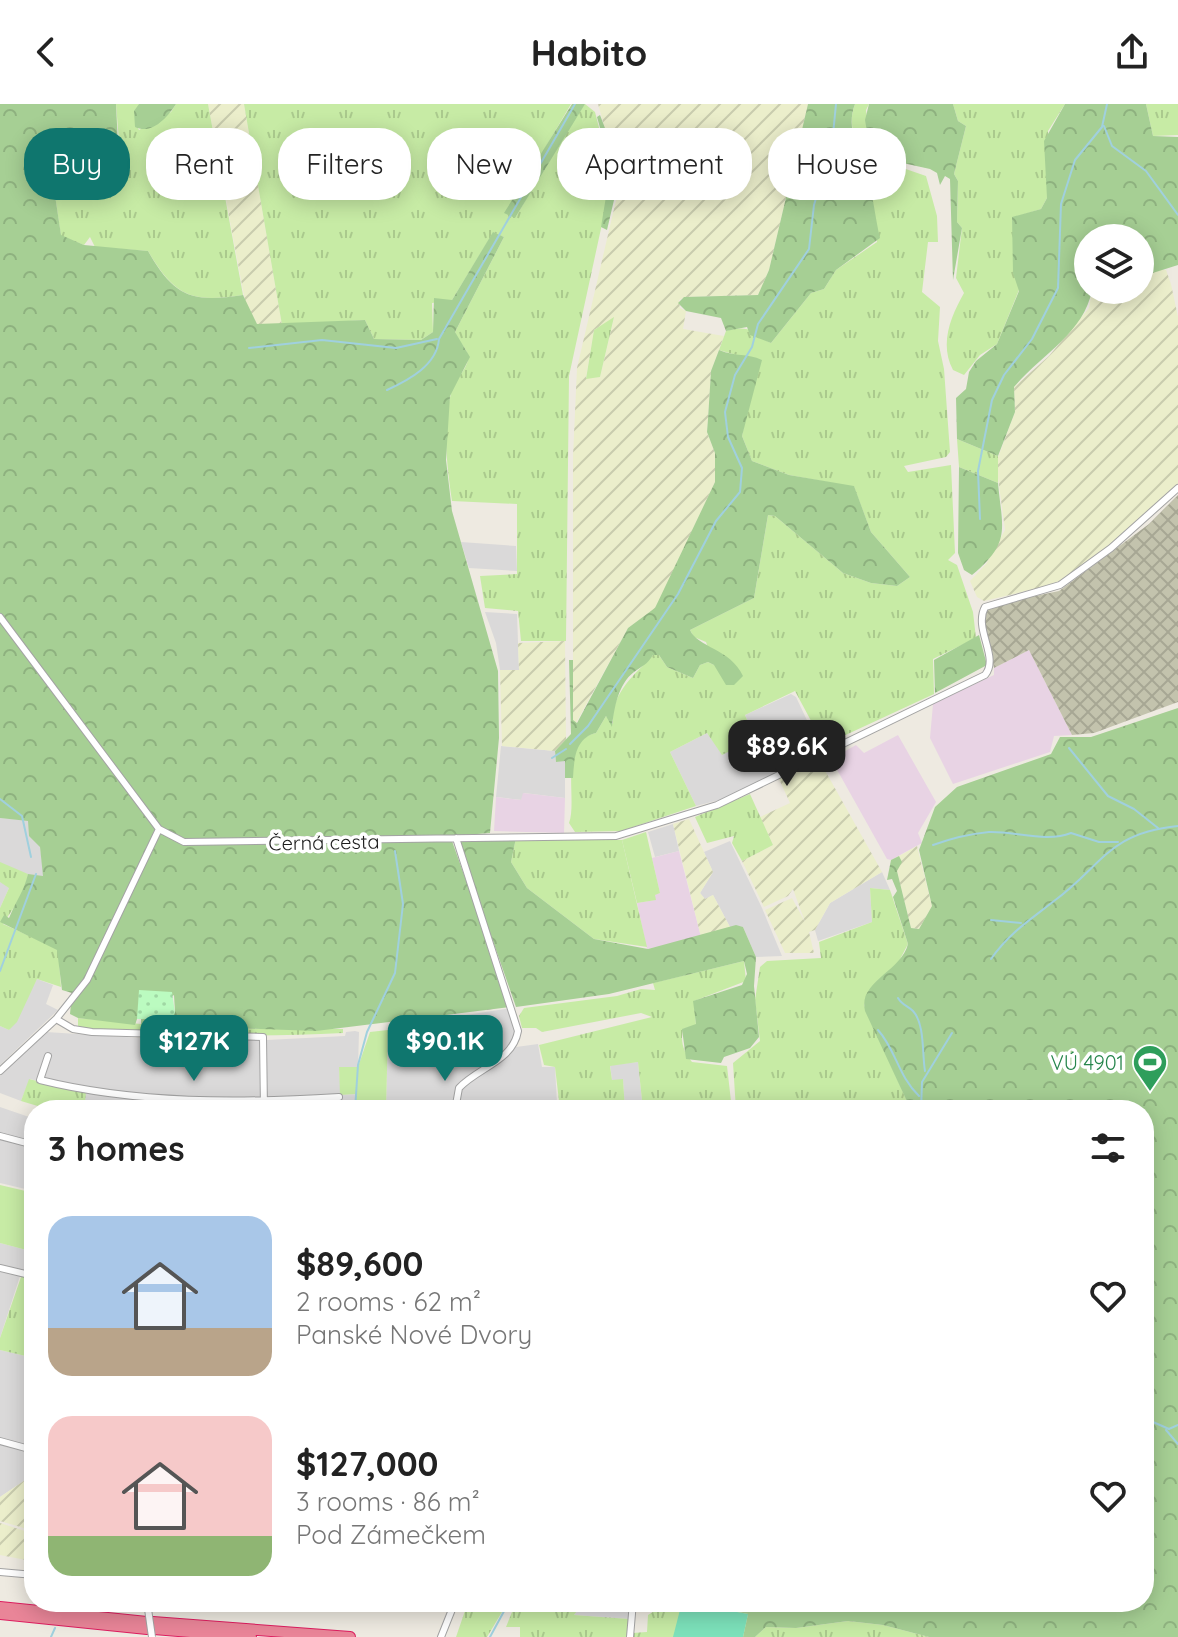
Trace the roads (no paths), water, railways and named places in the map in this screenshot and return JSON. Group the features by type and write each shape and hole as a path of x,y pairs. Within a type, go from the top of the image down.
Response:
{"highway":[{"path":"0,1607 24,1610"},
{"path":"36,1612 150,1628 350,1637"},
{"path":"0,1614 251,1637"}],"street":[{"name":"Černá cesta","path":"159,829 177,839 197,844 616,836 717,805 987,673 990,663 980,619 988,605 1060,585 1111,548 1178,488"},
{"path":"0,617 159,829 87,980 56,1019 0,1071"},
{"path":"456,838 518,1031 507,1053 459,1088 457,1100"},
{"path":"56,1019 73,1029 92,1032 263,1037 264,1100"},
{"path":"48,1056 40,1080 80,1090 247,1100"},
{"path":"283,1100 339,1097"},
{"path":"0,1136 24,1142"},
{"path":"0,1268 24,1274"},
{"path":"0,1441 24,1448"},
{"path":"0,1572 24,1574"},
{"path":"441,1637 451,1612"},
{"path":"630,1637 632,1612"}],"waterway":[{"path":"387,390 413,376 433,357 439,339 575,104"},
{"path":"570,744 588,726 678,594 716,521 740,492 742,468 728,437 725,412 735,375 752,347 758,324 809,249 814,205 832,145 836,104"},
{"path":"980,519 978,471 992,400 1004,375 1032,339 1058,288 1061,204 1075,160 1102,127 1107,104"},
{"path":"1104,126 1112,146 1146,171 1178,215"},
{"path":"249,348 322,340 396,348 437,339"},
{"path":"1069,748 1108,796 1134,809 1158,828"},
{"path":"552,758 566,749"},
{"path":"0,799 22,816 31,857"},
{"path":"991,959 1013,934 1121,843 1155,830 1178,826"},
{"path":"933,845 989,832 1041,837 1071,833 1099,842 1118,842"},
{"path":"356,1100 358,1065 367,1032 395,973 403,904 395,851"},
{"path":"0,971 36,874"},
{"path":"991,920 1021,923"},
{"path":"898,998 913,1011 920,1023 925,1071"},
{"path":"878,1030 906,1080 919,1096"},
{"path":"921,1100 922,1082 952,1033"},
{"path":"1154,1422 1169,1429 1178,1425"},
{"path":"1166,1430 1178,1444"},
{"path":"490,1637 504,1612"},
{"path":"51,1637 55,1628"}],"place":[{"name":"VÚ 4901","path":"1150,1093"}]}
